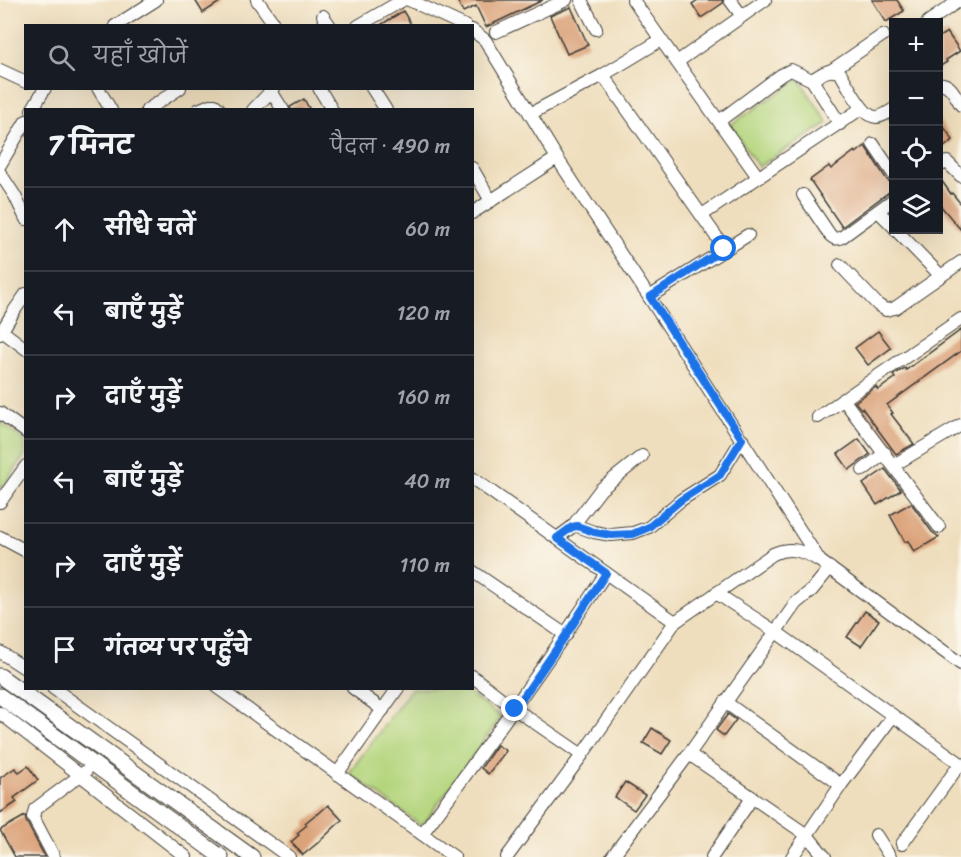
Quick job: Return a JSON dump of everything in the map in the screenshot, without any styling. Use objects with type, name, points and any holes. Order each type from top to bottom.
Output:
[{"type":"main road","points":[[0,676],[252,857]]},
{"type":"main road","points":[[0,696],[221,857]]},
{"type":"street","points":[[118,24],[156,0]]},
{"type":"street","points":[[257,0],[272,24]]},
{"type":"street","points":[[361,24],[403,0]]},
{"type":"street","points":[[409,0],[461,24]]},
{"type":"street","points":[[496,32],[566,0]]},
{"type":"street","points":[[581,0],[596,29]]},
{"type":"street","points":[[633,0],[758,177]]},
{"type":"street","points":[[730,0],[742,16]]},
{"type":"street","points":[[677,62],[765,0]]},
{"type":"street","points":[[934,18],[960,0]]},
{"type":"street","points":[[474,32],[485,40],[556,158],[825,565]]},
{"type":"street","points":[[812,80],[832,70],[883,35]]},
{"type":"street","points":[[530,114],[603,75],[661,40]]},
{"type":"street","points":[[0,70],[24,81]]},
{"type":"street","points":[[719,122],[791,70],[812,80],[840,124]]},
{"type":"street","points":[[832,70],[841,74],[867,113],[878,117],[889,112]]},
{"type":"street","points":[[603,75],[724,249]]},
{"type":"street","points":[[943,83],[949,85],[961,105]]},
{"type":"street","points":[[33,108],[42,90]]},
{"type":"street","points":[[99,90],[110,108]]},
{"type":"street","points":[[150,108],[177,90]]},
{"type":"street","points":[[255,108],[271,90],[282,108]]},
{"type":"street","points":[[320,90],[331,108]]},
{"type":"street","points":[[373,90],[385,108]]},
{"type":"street","points":[[203,108],[215,105],[218,108]]},
{"type":"street","points":[[702,215],[862,108]]},
{"type":"street","points":[[1,161],[24,124]]},
{"type":"street","points":[[873,144],[889,168]]},
{"type":"street","points":[[474,212],[556,158]]},
{"type":"street","points":[[943,164],[947,162],[961,176]]},
{"type":"street","points":[[474,171],[491,201]]},
{"type":"street","points":[[0,173],[24,215]]},
{"type":"street","points":[[803,195],[833,238],[837,239],[889,203]]},
{"type":"street","points":[[878,211],[889,222]]},
{"type":"street","points":[[901,234],[941,276]]},
{"type":"street","points":[[650,297],[748,235]]},
{"type":"street","points":[[840,265],[878,305],[886,310],[895,308],[961,262]]},
{"type":"street","points":[[24,297],[1,333],[24,348]]},
{"type":"street","points":[[818,417],[961,319]]},
{"type":"street","points":[[843,399],[939,527]]},
{"type":"street","points":[[0,413],[24,431]]},
{"type":"street","points":[[894,465],[961,425]]},
{"type":"street","points":[[572,527],[577,526],[611,535],[633,534],[649,527],[681,500],[720,475],[742,439]]},
{"type":"street","points":[[863,470],[885,453]]},
{"type":"street","points":[[557,538],[572,527],[601,489],[642,456]]},
{"type":"street","points":[[0,502],[24,469]]},
{"type":"street","points":[[474,479],[675,622]]},
{"type":"street","points":[[0,537],[24,550]]},
{"type":"street","points":[[507,857],[675,622],[773,554],[783,550],[800,551],[825,565],[961,664]]},
{"type":"street","points":[[612,857],[689,754],[796,603],[812,590],[825,565]]},
{"type":"street","points":[[474,572],[566,635]]},
{"type":"street","points":[[422,834],[515,709],[606,573]]},
{"type":"street","points":[[716,593],[776,632],[961,764],[902,844]]},
{"type":"street","points":[[0,652],[24,668]]},
{"type":"street","points":[[474,678],[582,755]]},
{"type":"street","points":[[56,690],[289,857]]},
{"type":"street","points":[[221,690],[454,857]]},
{"type":"street","points":[[356,690],[383,711]]},
{"type":"street","points":[[338,774],[397,690]]},
{"type":"street","points":[[725,702],[841,785]]},
{"type":"street","points":[[0,713],[186,857]]},
{"type":"street","points":[[792,857],[841,785],[893,716]]},
{"type":"street","points":[[689,754],[807,836],[825,857]]},
{"type":"street","points":[[54,857],[33,813],[35,809],[94,765]]},
{"type":"street","points":[[712,857],[752,798]]},
{"type":"street","points":[[876,835],[890,857]]},
{"type":"green space","points":[[799,79],[828,123],[758,167],[730,125]]},
{"type":"green space","points":[[0,422],[24,440],[24,456],[0,491]]},
{"type":"green space","points":[[410,690],[464,690],[501,717],[422,826],[349,773]]},
{"type":"building","points":[[195,0],[223,0],[203,13]]},
{"type":"building","points":[[457,0],[543,0],[486,27],[476,6],[463,12]]},
{"type":"building","points":[[698,0],[722,0],[723,3],[701,18],[692,4]]},
{"type":"building","points":[[872,0],[897,0],[904,11],[889,18],[886,22]]},
{"type":"building","points":[[571,7],[588,45],[567,54],[550,16]]},
{"type":"building","points":[[403,11],[411,24],[382,24]]},
{"type":"building","points":[[947,32],[960,51],[943,64],[943,34]]},
{"type":"building","points":[[304,99],[309,108],[290,108]]},
{"type":"building","points":[[943,126],[953,140],[943,148]]},
{"type":"building","points":[[865,146],[889,181],[889,192],[842,227],[810,180],[829,166],[831,169],[855,151],[856,153]]},
{"type":"building","points":[[943,183],[961,204],[961,230],[943,209]]},
{"type":"building","points":[[961,330],[961,351],[887,405],[893,413],[891,414],[914,444],[896,454],[855,402],[876,387],[878,390],[895,378],[893,375],[905,368],[906,370]]},
{"type":"building","points":[[878,331],[891,348],[868,365],[855,348]]},
{"type":"building","points":[[859,439],[870,454],[849,470],[838,454]]},
{"type":"building","points":[[885,469],[901,490],[877,505],[863,484]]},
{"type":"building","points":[[911,503],[932,532],[939,537],[914,552],[908,541],[905,542],[890,515]]},
{"type":"building","points":[[865,611],[879,620],[861,646],[847,637]]},
{"type":"building","points":[[728,714],[736,720],[724,736],[716,730]]},
{"type":"building","points":[[652,728],[671,740],[662,754],[643,743]]},
{"type":"building","points":[[497,745],[506,751],[488,774],[481,768]]},
{"type":"building","points":[[28,766],[38,780],[14,798],[17,802],[0,813],[0,778],[15,768],[19,772]]},
{"type":"building","points":[[625,782],[645,795],[634,810],[615,797]]},
{"type":"building","points":[[328,805],[342,820],[303,855],[291,842],[307,825],[305,823]]},
{"type":"building","points":[[25,816],[45,857],[15,857],[0,830]]},
{"type":"route","points":[[515,709],[606,573],[557,538],[577,526],[611,535],[633,534],[649,527],[681,500],[720,475],[742,439],[650,297],[724,249]]}]
